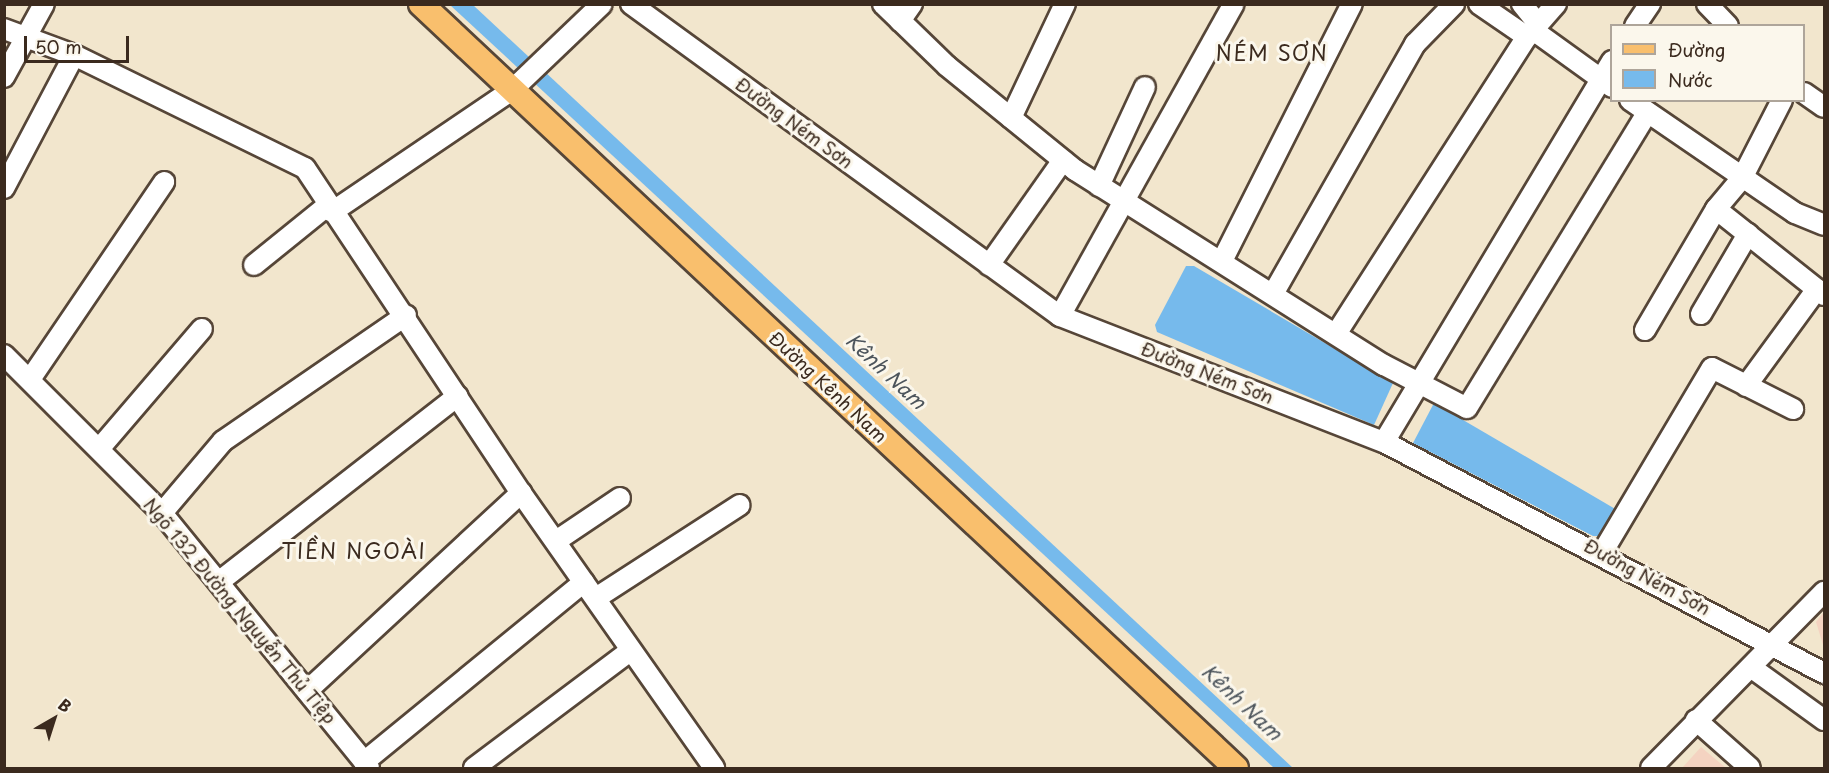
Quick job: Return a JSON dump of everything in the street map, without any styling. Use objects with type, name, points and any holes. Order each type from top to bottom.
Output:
[{"type":"main road","name":"Đường Kênh Nam","points":[[421,4],[1236,768]]},
{"type":"street","points":[[4,77],[44,4]]},
{"type":"street","points":[[254,265],[330,208],[512,90],[602,4]]},
{"type":"street","name":"Đường Ném Sơn","points":[[631,4],[1060,316],[1384,442],[1602,553],[1824,673]]},
{"type":"street","points":[[883,4],[1011,118],[1099,186],[1223,259],[1336,334],[1417,382],[1467,408],[1647,113]]},
{"type":"street","points":[[900,21],[912,4]]},
{"type":"street","points":[[1011,118],[1065,4]]},
{"type":"street","points":[[1060,316],[1234,4]]},
{"type":"street","points":[[1223,259],[1352,4]]},
{"type":"street","points":[[1273,294],[1415,44],[1454,4]]},
{"type":"street","points":[[1479,4],[1533,30],[1606,82]]},
{"type":"street","points":[[1522,4],[1533,30]]},
{"type":"street","points":[[1336,334],[1533,30],[1556,4]]},
{"type":"street","points":[[1636,24],[1650,4]]},
{"type":"street","points":[[1707,4],[1726,24]]},
{"type":"street","points":[[4,28],[27,34],[74,55],[298,162],[406,315],[521,493],[714,768]]},
{"type":"street","points":[[4,188],[74,55]]},
{"type":"street","points":[[1384,442],[1417,382],[1606,82],[1610,65]]},
{"type":"street","points":[[1099,186],[1145,87]]},
{"type":"street","points":[[1805,94],[1824,108]]},
{"type":"street","points":[[1633,102],[1742,178],[1824,225]]},
{"type":"street","points":[[1646,330],[1716,209],[1742,178],[1781,102]]},
{"type":"street","points":[[990,265],[1063,160]]},
{"type":"street","points":[[31,378],[164,182]]},
{"type":"street","points":[[1716,209],[1821,292],[1746,386]]},
{"type":"street","points":[[1701,314],[1748,234]]},
{"type":"street","points":[[162,513],[223,441],[406,315]]},
{"type":"street","points":[[99,449],[202,329]]},
{"type":"street","name":"Ngõ 132 Đường Nguyễn Thủ Tiệp","points":[[4,355],[31,378],[162,513],[220,581],[367,765]]},
{"type":"street","points":[[1602,553],[1712,368],[1793,409]]},
{"type":"street","points":[[220,581],[458,396]]},
{"type":"street","points":[[307,691],[521,493]]},
{"type":"street","points":[[555,541],[620,498]]},
{"type":"street","points":[[596,598],[740,505]]},
{"type":"street","points":[[367,765],[585,582]]},
{"type":"street","points":[[1651,768],[1696,720],[1777,646],[1824,592]]},
{"type":"street","points":[[474,768],[630,651]]},
{"type":"street","points":[[1752,668],[1824,720]]},
{"type":"street","points":[[1696,720],[1750,768]]},
{"type":"shaded area","points":[[1824,612],[1824,648],[1816,622]]},
{"type":"shaded area","points":[[1701,747],[1726,768],[1682,768]]},
{"type":"water","name":"Kênh Nam","points":[[450,5],[473,5],[1293,768],[1274,768]]},
{"type":"water","points":[[1186,266],[1194,266],[1393,383],[1374,425],[1157,332],[1155,325]]},
{"type":"water","points":[[1434,403],[1617,510],[1599,536],[1593,536],[1413,443]]},
{"type":"district","name":"NÉM SƠN","points":[[1272,52]]},
{"type":"district","name":"TIỀN NGOÀI","points":[[354,550]]}]
